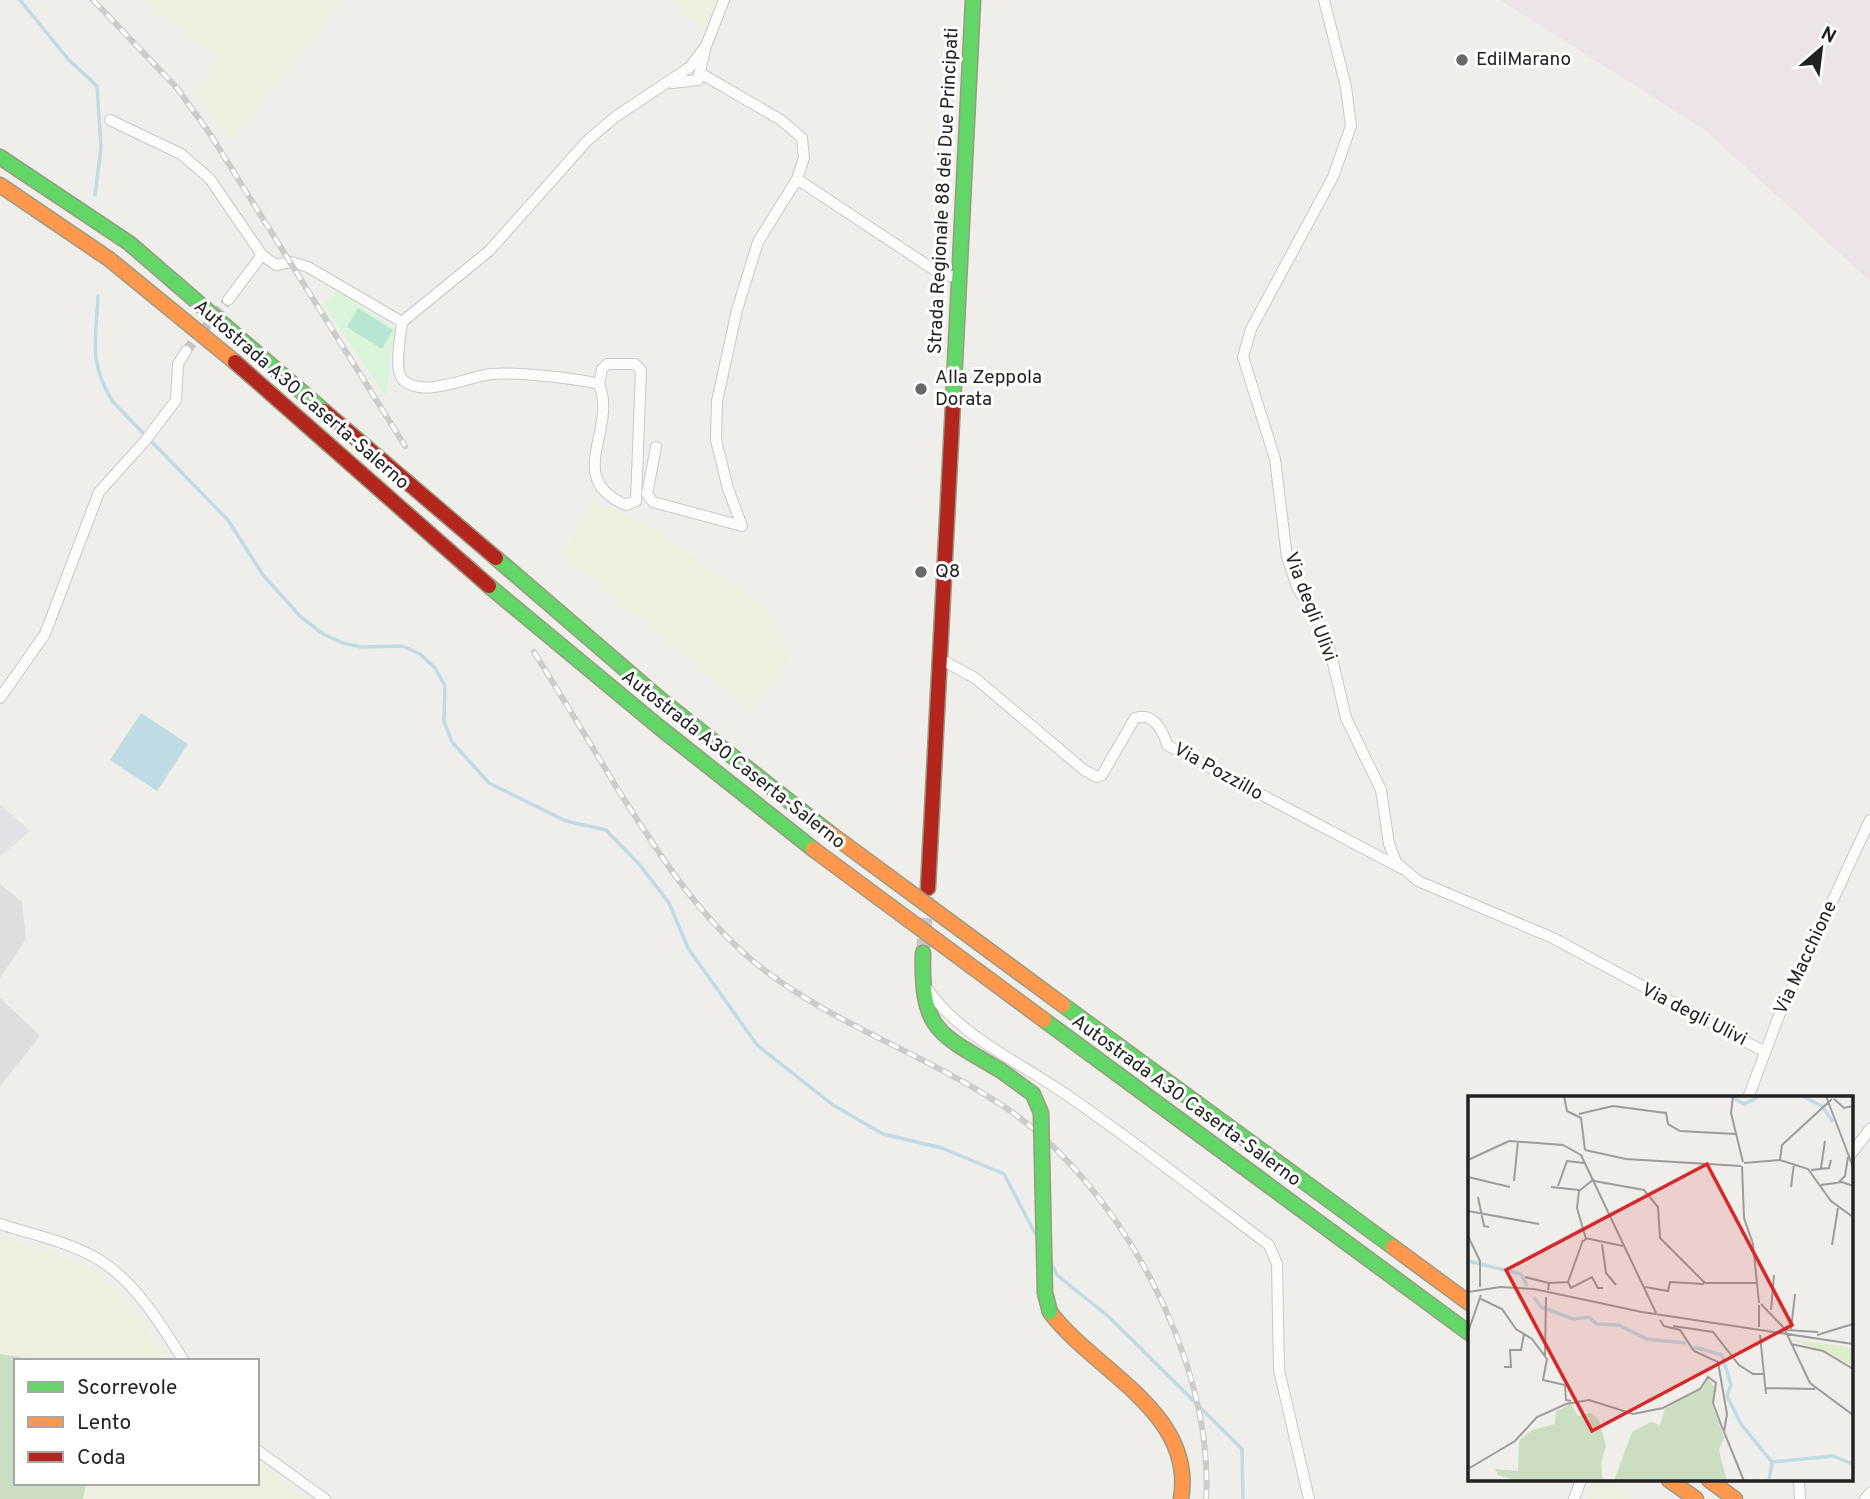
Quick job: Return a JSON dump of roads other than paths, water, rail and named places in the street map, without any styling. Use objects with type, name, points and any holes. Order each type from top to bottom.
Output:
[{"type":"main road","name":"Strada Regionale 88 dei Due Principati","points":[[928,888],[973,0]]},
{"type":"main road","name":"Autostrada A30 Caserta-Salerno","points":[[0,157],[129,243],[599,648],[827,831],[1468,1302]]},
{"type":"main road","name":"Autostrada A30 Caserta-Salerno","points":[[0,185],[52,216],[137,279],[580,664],[813,849],[1468,1332]]},
{"type":"main road","points":[[923,953],[924,1004],[929,1016],[958,1044],[1033,1094],[1041,1113],[1045,1293],[1050,1312],[1062,1328],[1165,1427],[1180,1453],[1185,1480],[1181,1499]]},
{"type":"main road","points":[[1673,1482],[1696,1499]]},
{"type":"main road","points":[[1712,1482],[1735,1499]]},
{"type":"street","points":[[599,384],[493,374],[449,386],[411,384],[404,381],[399,374],[402,322],[489,251],[587,141],[615,117],[664,85],[694,73],[724,0]]},
{"type":"street","name":"Via degli Ulivi","points":[[1324,0],[1346,88],[1352,127],[1333,177],[1251,330],[1243,358],[1275,459],[1287,556],[1298,589],[1319,622],[1330,650],[1346,718],[1381,790],[1389,844],[1401,869],[1418,881],[1553,939],[1765,1052]]},
{"type":"street","points":[[656,447],[647,494],[653,502],[742,526],[728,489],[716,440],[717,401],[737,310],[758,242],[797,179],[804,158],[802,138],[781,120],[735,90],[694,73]]},
{"type":"street","points":[[110,120],[181,154],[210,179],[262,255],[276,265],[291,262],[308,267],[402,322]]},
{"type":"street","points":[[797,179],[942,275],[959,277]]},
{"type":"street","points":[[228,300],[262,255]]},
{"type":"street","points":[[0,698],[45,634],[99,492],[145,441],[176,400],[178,364],[186,351]]},
{"type":"street","points":[[607,364],[635,364],[641,370],[636,501],[626,505],[608,498],[597,485],[594,468],[600,438],[603,392],[599,384],[602,369],[607,364]]},
{"type":"street","name":"Via Pozzillo","points":[[940,659],[975,678],[1084,770],[1097,777],[1102,775],[1113,760],[1135,718],[1147,718],[1158,724],[1167,745],[1401,869]]},
{"type":"street","name":"Via Macchione","points":[[1749,1096],[1778,1017],[1870,820]]},
{"type":"street","points":[[923,982],[937,1005],[966,1030],[1063,1093],[1269,1245],[1277,1264],[1279,1370],[1308,1499]]},
{"type":"street","points":[[1853,1151],[1870,1129]]},
{"type":"street","points":[[2,1223],[67,1245],[101,1261],[129,1284],[163,1327],[183,1359]]},
{"type":"street","points":[[259,1451],[326,1499]]},
{"type":"street","points":[[1574,1499],[1580,1482]]},
{"type":"street","points":[[1865,1499],[1870,1493]]},
{"type":"water","points":[[141,713],[188,744],[157,791],[110,760]]},
{"type":"waterway","points":[[20,0],[68,59],[97,86],[101,148],[95,195]]},
{"type":"waterway","points":[[98,296],[95,350],[100,375],[113,402],[228,520],[263,575],[300,616],[323,634],[343,643],[361,647],[402,646],[420,654],[435,668],[445,686],[444,721],[452,742],[489,783],[566,821],[606,830],[639,864],[669,903],[688,948],[757,1045],[833,1105],[883,1134],[942,1148],[1004,1174],[1038,1239]]},
{"type":"waterway","points":[[1050,1261],[1057,1275],[1109,1317],[1242,1449],[1243,1499]]},
{"type":"tunnel","points":[[186,351],[228,300]]},
{"type":"tunnel","points":[[923,953],[927,895]]},
{"type":"railway","points":[[93,0],[177,88],[210,134],[405,446]]},
{"type":"railway","points":[[534,652],[662,858],[695,901],[732,942],[782,983],[812,1002],[940,1069],[1003,1106],[1045,1139],[1084,1180],[1120,1227],[1151,1279],[1176,1334],[1194,1390],[1205,1446],[1206,1499]]},
{"type":"place","name":"EdilMarano","points":[[1462,60]]},
{"type":"place","name":"Alla Zeppola Dorata","points":[[921,389]]},
{"type":"place","name":"Q8","points":[[921,572]]}]
